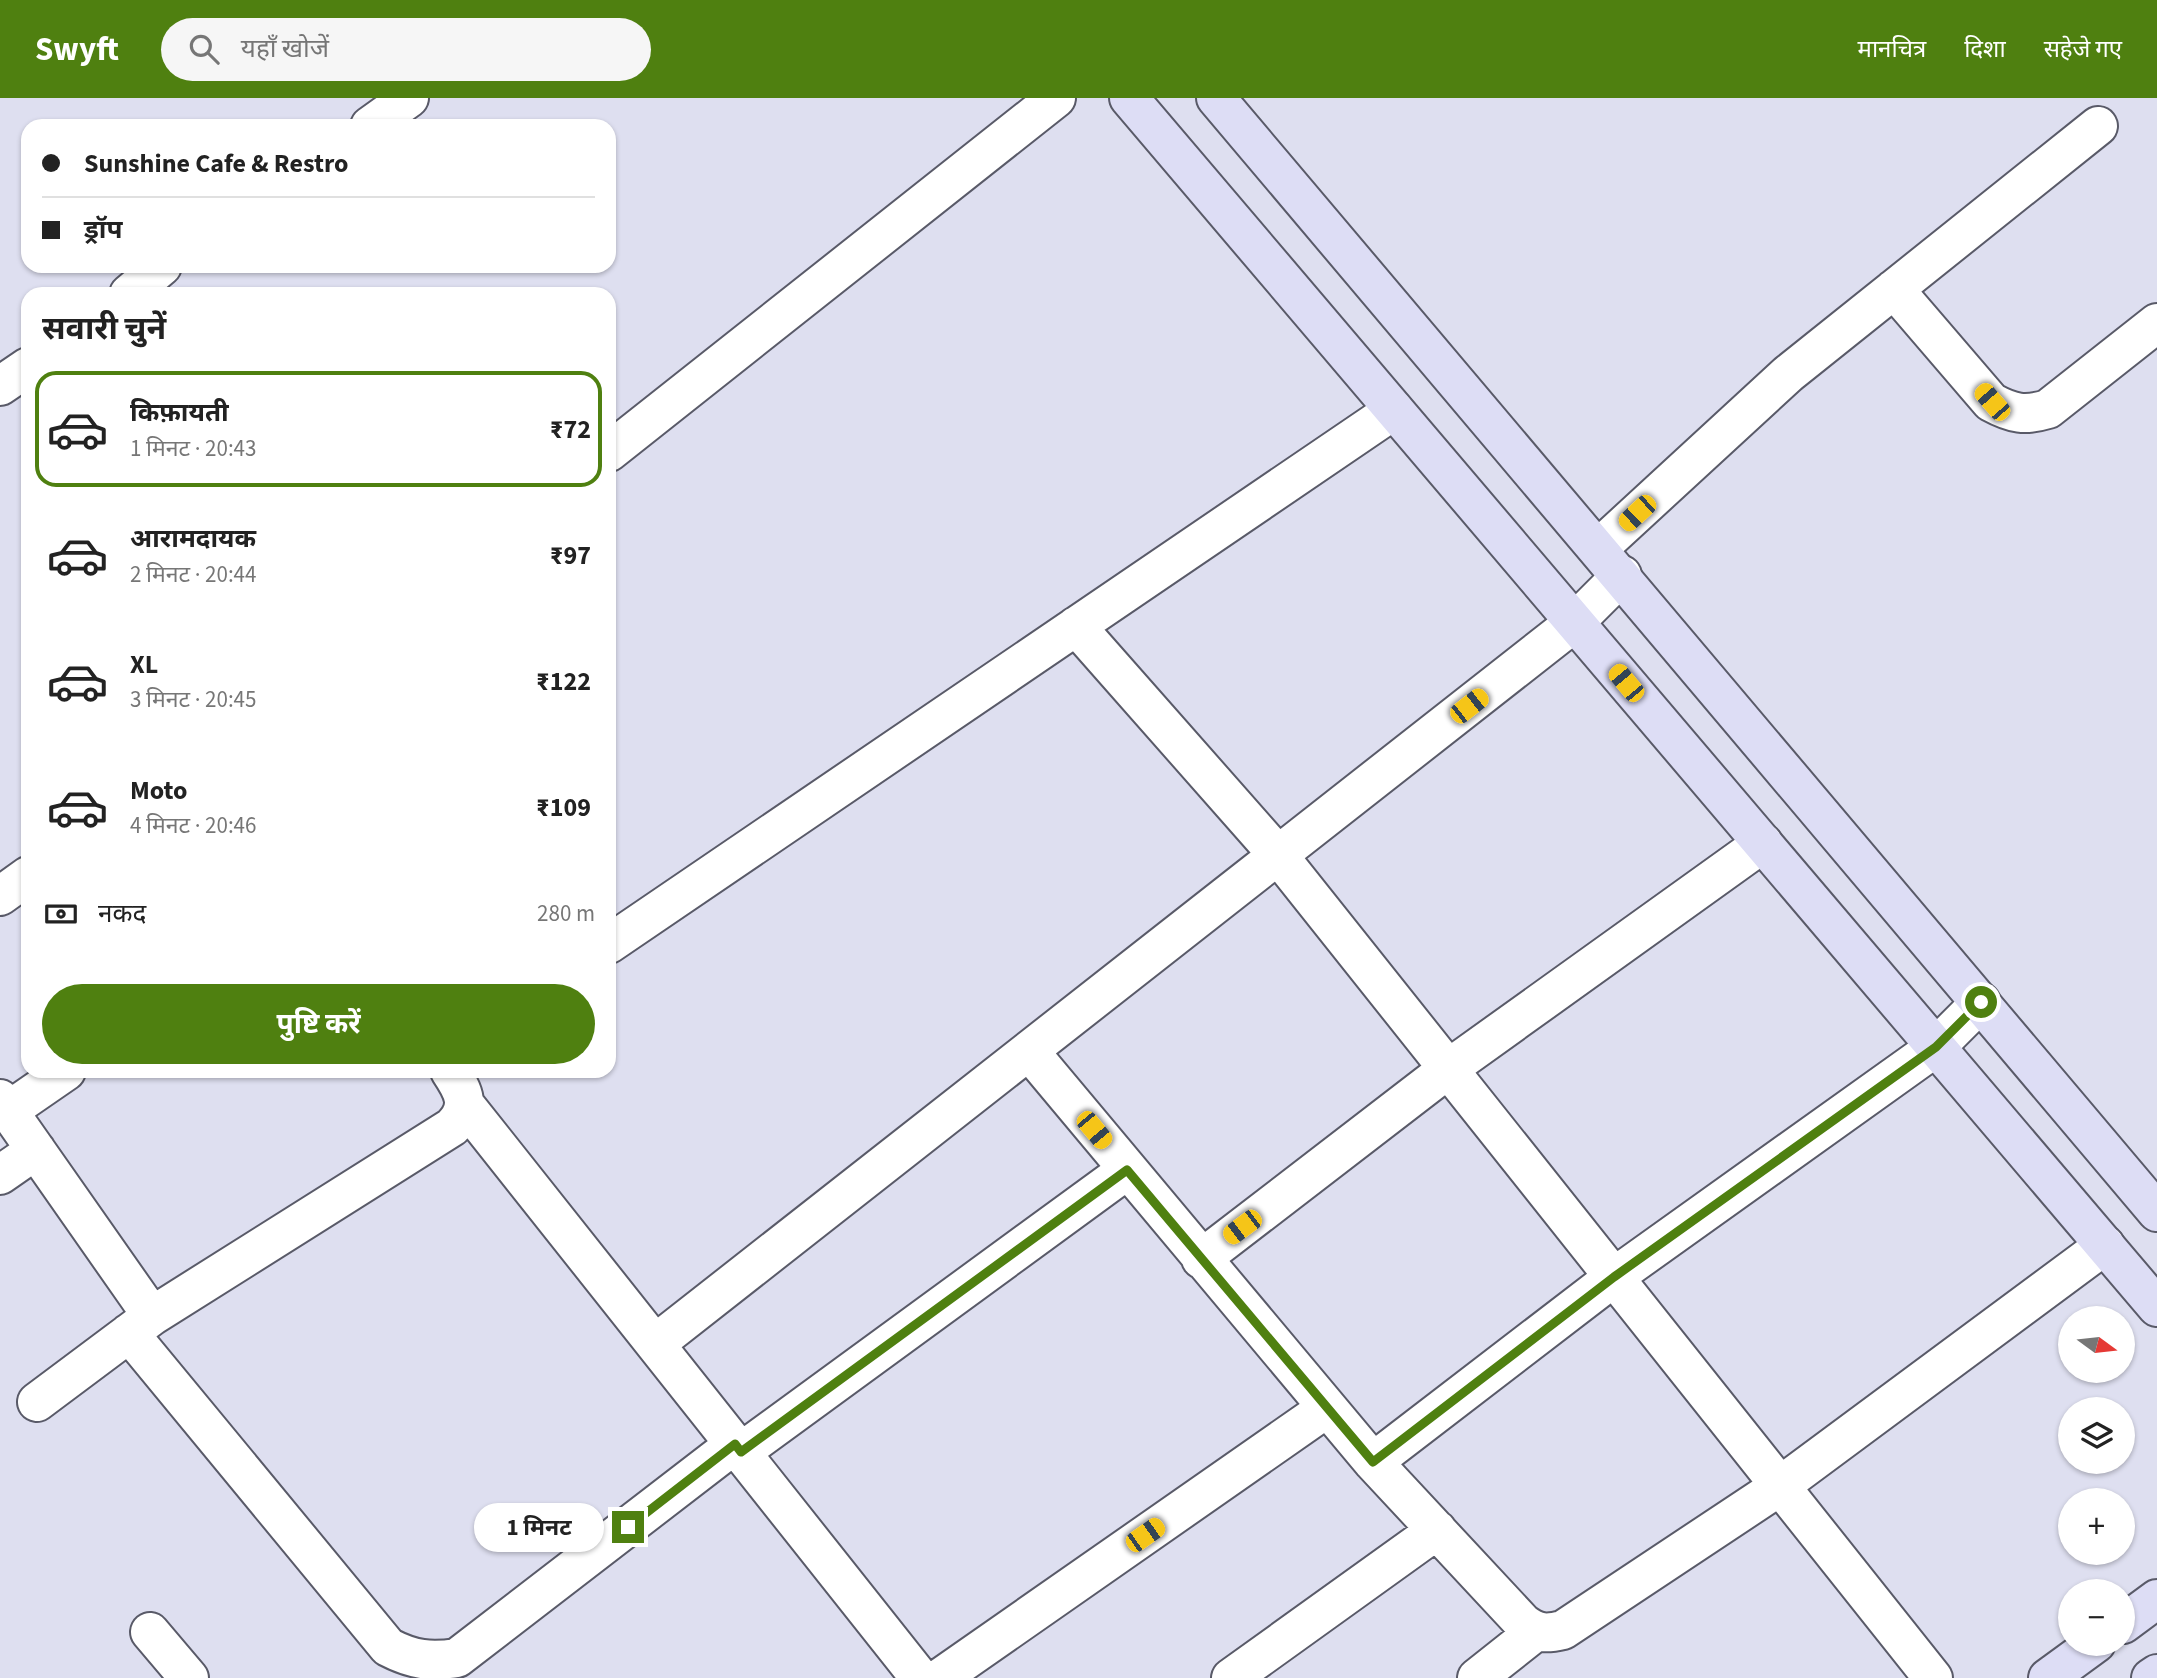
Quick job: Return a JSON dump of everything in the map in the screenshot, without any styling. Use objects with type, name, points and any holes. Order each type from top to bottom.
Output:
[{"type":"main road","points":[[1129,98],[2157,1307]]},
{"type":"main road","points":[[1216,98],[1611,561],[2157,1212]]},
{"type":"main road","points":[[2135,1616],[2157,1600]]},
{"type":"main road","points":[[2048,1678],[2078,1656]]},
{"type":"main road","points":[[2151,1678],[2157,1674]]},
{"type":"street","points":[[380,119],[409,98]]},
{"type":"street","points":[[616,446],[1056,98]]},
{"type":"street","points":[[655,1344],[1575,622],[1611,561],[1788,374],[2098,126]]},
{"type":"street","points":[[137,287],[154,273]]},
{"type":"street","points":[[1894,289],[1992,402],[2010,412],[2027,415],[2048,409],[2157,323]]},
{"type":"street","points":[[0,386],[21,372]]},
{"type":"street","points":[[616,939],[1394,410]]},
{"type":"street","points":[[1076,626],[1278,855],[1933,1678]]},
{"type":"street","points":[[1200,1259],[1448,1069],[1762,843]]},
{"type":"street","points":[[0,896],[21,881]]},
{"type":"street","points":[[1373,1462],[1614,1277],[1936,1047],[1981,1002]]},
{"type":"street","points":[[1029,1051],[1200,1259],[1373,1462],[1523,1623],[1535,1632],[1546,1634],[1563,1629],[1780,1486],[2105,1245]]},
{"type":"street","points":[[53,1078],[4,1105],[36,1150],[140,1325],[388,1647],[410,1659],[433,1662],[457,1658],[738,1448],[1127,1170]]},
{"type":"street","points":[[454,1078],[463,1092],[466,1106],[920,1678]]},
{"type":"street","points":[[37,1402],[140,1325],[452,1127],[461,1118],[466,1106]]},
{"type":"street","points":[[0,1175],[36,1150]]},
{"type":"street","points":[[940,1678],[1327,1408]]},
{"type":"street","points":[[1231,1678],[1437,1530]]},
{"type":"street","points":[[150,1632],[188,1678]]},
{"type":"street","points":[[1477,1678],[1535,1632]]},
{"type":"route","points":[[628,1527],[735,1444],[741,1452],[1127,1170],[1373,1462],[1614,1277],[1936,1047],[1981,1002]]}]
